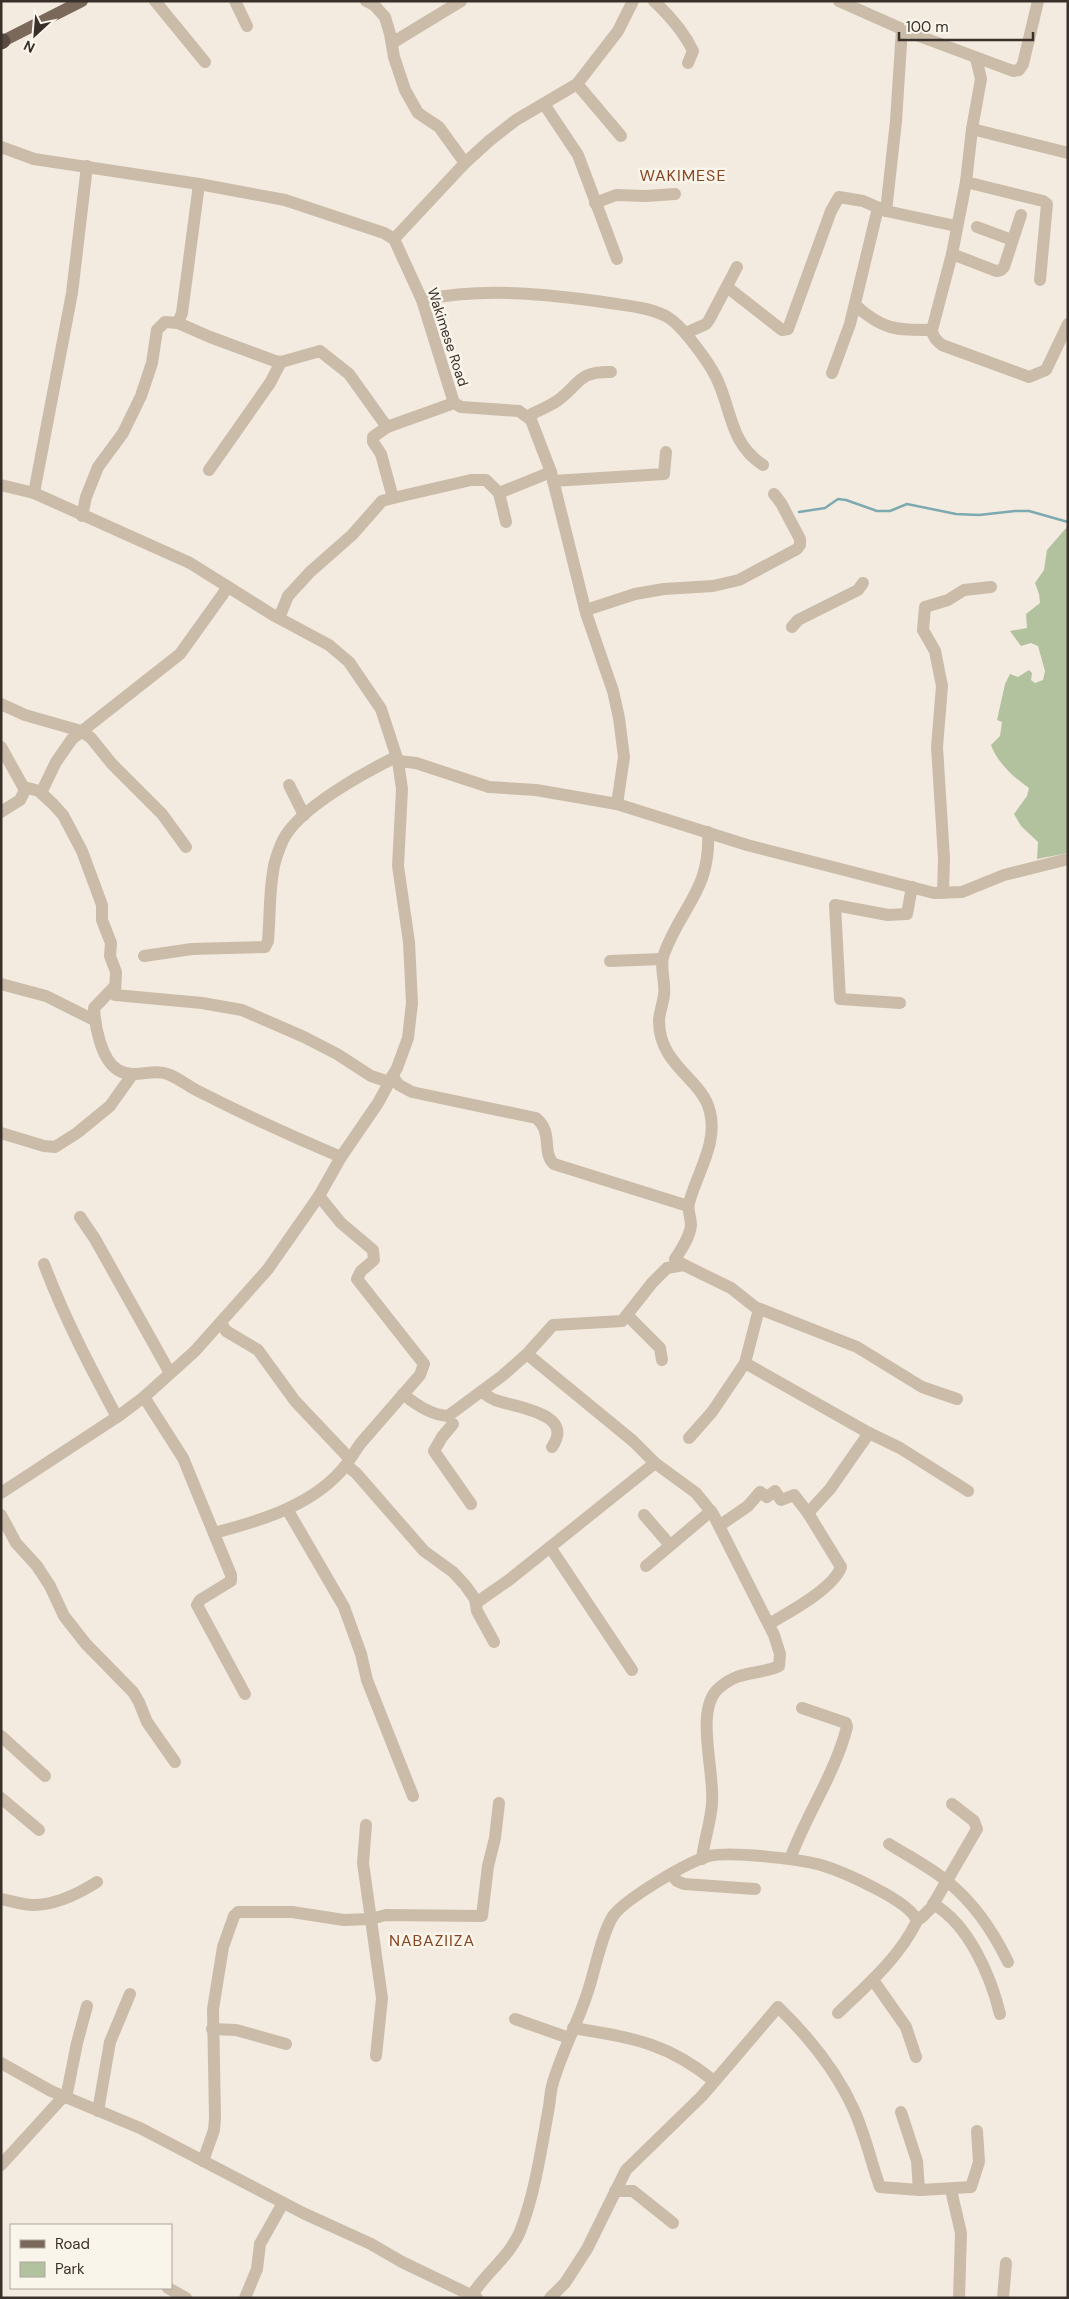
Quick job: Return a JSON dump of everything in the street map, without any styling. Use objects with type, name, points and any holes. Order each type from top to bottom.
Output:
[{"type":"main road","points":[[2,41],[82,1]]},
{"type":"street","points":[[155,1],[205,62]]},
{"type":"street","points":[[235,1],[247,26]]},
{"type":"street","points":[[366,1],[385,17],[394,57],[405,90],[418,113],[439,127],[465,163]]},
{"type":"street","points":[[392,43],[461,1]]},
{"type":"street","points":[[1,147],[25,157],[200,184],[285,200],[384,233],[394,239],[465,163],[516,120],[576,84],[618,31],[633,1]]},
{"type":"street","points":[[654,1],[678,25],[689,42],[693,51],[688,63]]},
{"type":"street","points":[[839,1],[902,29],[1013,71],[1019,70],[1023,64],[1038,1]]},
{"type":"street","points":[[832,373],[850,324],[882,210],[896,121],[902,29]]},
{"type":"street","points":[[976,58],[982,79],[972,129],[966,182],[952,254],[932,330],[936,340],[942,345],[1029,377],[1046,370],[1068,324]]},
{"type":"street","points":[[576,84],[621,136]]},
{"type":"street","points":[[544,104],[578,155],[617,259]]},
{"type":"street","points":[[972,129],[1068,154]]},
{"type":"street","points":[[34,493],[72,293],[87,166]]},
{"type":"street","points":[[966,182],[1043,201],[1047,204],[1040,280]]},
{"type":"street","points":[[178,323],[182,313],[200,184]]},
{"type":"street","points":[[595,203],[616,195],[646,196],[675,194]]},
{"type":"street","points":[[726,287],[782,330],[786,330],[836,199],[843,196],[872,204],[882,210],[956,226]]},
{"type":"street","points":[[952,254],[996,271],[1000,270],[1021,215]]},
{"type":"street","points":[[977,227],[1012,240]]},
{"type":"street","name":"Wakimese Road","points":[[394,239],[422,300],[454,403],[460,408],[514,410],[528,416]]},
{"type":"street","points":[[686,333],[706,324],[737,267]]},
{"type":"street","points":[[422,300],[451,295],[495,293],[565,296],[653,312],[669,318],[686,333],[716,377],[743,449],[763,465]]},
{"type":"street","points":[[855,305],[873,320],[885,326],[905,330],[932,330]]},
{"type":"street","points":[[82,516],[86,497],[98,467],[123,432],[141,396],[152,363],[157,330],[165,322],[178,323],[247,351],[281,362],[320,351],[349,374],[387,428]]},
{"type":"street","points":[[209,470],[270,383],[281,362]]},
{"type":"street","points":[[611,372],[595,372],[588,375],[576,382],[557,400],[528,416],[552,477],[586,610],[613,691],[624,757],[617,804]]},
{"type":"street","points":[[393,498],[380,454],[373,442],[373,437],[387,428],[454,403]]},
{"type":"street","points":[[499,493],[552,477],[664,474],[666,452]]},
{"type":"street","points":[[280,618],[288,596],[310,572],[352,535],[382,501],[482,479],[490,482],[499,493],[506,522]]},
{"type":"street","points":[[1,485],[34,493],[190,564],[329,645],[349,662],[381,709],[397,759],[402,789],[398,866],[409,950],[412,1003],[408,1038],[403,1055],[378,1102],[341,1157],[319,1196],[268,1269],[221,1323],[144,1397],[117,1417],[1,1493]]},
{"type":"street","points":[[586,610],[645,592],[713,586],[739,580],[797,548],[800,544],[800,539],[781,503],[774,494]]},
{"type":"street","points":[[792,627],[798,620],[858,590],[863,583]]},
{"type":"street","points":[[41,793],[56,762],[81,731],[180,654],[228,587]]},
{"type":"street","points":[[943,893],[944,858],[937,747],[942,686],[936,651],[924,630],[925,607],[948,600],[964,590],[991,587]]},
{"type":"street","points":[[1,704],[25,715],[81,731],[91,738],[112,764],[162,814],[186,847]]},
{"type":"street","points":[[1,747],[24,787],[25,793],[20,800],[1,812]]},
{"type":"street","points":[[144,956],[192,949],[265,947],[268,941],[273,871],[284,838],[304,815],[363,773],[397,759],[416,763],[489,787],[536,790],[617,804],[821,866],[943,893],[962,892],[1004,875],[1068,859]]},
{"type":"street","points":[[289,785],[304,815]]},
{"type":"street","points":[[24,787],[41,793],[63,815],[82,852],[102,905],[102,920],[111,943],[110,956],[116,972],[115,995],[202,1003],[242,1010],[304,1037],[337,1054],[371,1076],[390,1079],[412,1092],[536,1118],[544,1124],[547,1133],[548,1155],[554,1164],[688,1206]]},
{"type":"street","points":[[708,832],[710,854],[698,892],[678,922],[662,959],[664,994],[659,1020],[661,1036],[667,1054],[697,1089],[710,1111],[711,1144],[696,1178],[688,1206],[691,1224],[681,1250],[675,1259],[732,1288],[759,1309],[857,1347],[922,1386],[957,1399]]},
{"type":"street","points":[[900,1002],[840,999],[835,905],[888,915],[907,914],[912,887]]},
{"type":"street","points":[[610,961],[662,959]]},
{"type":"street","points":[[1,984],[46,996],[94,1020]]},
{"type":"street","points":[[115,986],[94,1008],[94,1020],[109,1061],[117,1070],[132,1075],[159,1072],[168,1074],[194,1089],[287,1134],[341,1157]]},
{"type":"street","points":[[1,1133],[44,1146],[55,1147],[77,1133],[110,1106],[132,1075]]},
{"type":"street","points":[[214,1533],[243,1526],[288,1509],[334,1477],[420,1375],[423,1367],[423,1361],[358,1279],[361,1271],[374,1260],[373,1250],[341,1223],[319,1196]]},
{"type":"street","points":[[80,1217],[95,1239],[170,1373]]},
{"type":"street","points":[[44,1264],[57,1298],[88,1363],[117,1417]]},
{"type":"street","points":[[403,1394],[434,1414],[448,1416],[482,1392],[528,1354],[553,1325],[622,1322],[652,1283],[667,1268],[684,1265]]},
{"type":"street","points":[[689,1438],[712,1412],[745,1363],[759,1309]]},
{"type":"street","points":[[627,1316],[660,1348],[662,1360]]},
{"type":"street","points":[[221,1323],[226,1331],[258,1350],[295,1401],[424,1551],[453,1572],[465,1585],[472,1594],[477,1611],[494,1642]]},
{"type":"street","points":[[528,1354],[633,1441],[655,1463],[696,1493],[711,1511],[720,1526],[769,1624],[780,1654],[780,1664],[777,1667],[734,1677],[718,1688],[709,1699],[708,1732],[712,1805],[702,1859]]},
{"type":"street","points":[[745,1363],[869,1433],[900,1448],[968,1491]]},
{"type":"street","points":[[482,1392],[496,1400],[527,1408],[551,1421],[557,1434],[557,1439],[552,1447]]},
{"type":"street","points":[[144,1397],[183,1458],[232,1579],[200,1600],[197,1605],[245,1694]]},
{"type":"street","points":[[453,1424],[442,1437],[434,1451],[472,1504]]},
{"type":"street","points":[[808,1513],[830,1489],[869,1433]]},
{"type":"street","points":[[476,1603],[550,1548],[655,1463]]},
{"type":"street","points":[[720,1526],[748,1506],[760,1492],[767,1497],[775,1491],[781,1500],[794,1495],[808,1513],[841,1567],[838,1574],[805,1603],[769,1624]]},
{"type":"street","points":[[288,1509],[344,1607],[362,1654],[367,1680],[413,1796]]},
{"type":"street","points":[[646,1566],[711,1511]]},
{"type":"street","points":[[1,1515],[16,1543],[37,1566],[50,1586],[67,1620],[86,1644],[132,1692],[139,1702],[147,1722],[174,1762]]},
{"type":"street","points":[[644,1515],[670,1545]]},
{"type":"street","points":[[550,1548],[632,1670]]},
{"type":"street","points":[[790,1859],[807,1819],[838,1760],[847,1727],[846,1723],[840,1720],[802,1708]]},
{"type":"street","points":[[1,1736],[45,1776]]},
{"type":"street","points":[[1,1798],[39,1830]]},
{"type":"street","points":[[203,2161],[214,2130],[216,2068],[212,2029],[223,1947],[230,1923],[238,1912],[273,1911],[344,1920],[370,1919],[386,1915],[482,1916],[488,1866],[495,1838],[499,1803]]},
{"type":"street","points":[[1,2063],[65,2097],[140,2128],[283,2203],[371,2244],[402,2262],[474,2297],[480,2283],[509,2251],[521,2231],[535,2187],[552,2087],[588,1992],[613,1916],[649,1886],[702,1859],[718,1855],[790,1859],[826,1867],[853,1877],[884,1893],[919,1919],[926,1915],[978,1827],[974,1821],[952,1804]]},
{"type":"street","points":[[366,1825],[363,1863],[382,1998],[376,2056]]},
{"type":"street","points":[[889,1844],[947,1881],[982,1917],[1008,1962]]},
{"type":"street","points":[[672,1874],[677,1881],[684,1884],[755,1889]]},
{"type":"street","points":[[1,1899],[30,1905],[47,1904],[80,1892],[97,1882]]},
{"type":"street","points":[[933,1904],[951,1918],[988,1973],[1000,2014]]},
{"type":"street","points":[[838,2013],[873,1980],[902,1947],[916,1921],[915,1917]]},
{"type":"street","points":[[873,1980],[906,2027],[916,2057]]},
{"type":"street","points":[[98,2111],[110,2042],[130,1994]]},
{"type":"street","points":[[1,2165],[65,2097],[87,2006]]},
{"type":"street","points":[[550,2298],[565,2283],[587,2249],[626,2170],[662,2136],[714,2081],[778,2007],[819,2052],[844,2091],[854,2110],[880,2187],[919,2190],[951,2190],[972,2187],[979,2162],[977,2131]]},
{"type":"street","points":[[515,2019],[571,2033],[642,2040],[679,2056],[714,2081]]},
{"type":"street","points":[[212,2029],[236,2030],[286,2044]]},
{"type":"street","points":[[902,2112],[917,2161],[919,2190]]},
{"type":"street","points":[[951,2190],[961,2233],[959,2298]]},
{"type":"street","points":[[615,2191],[633,2191],[673,2223]]},
{"type":"street","points":[[245,2298],[257,2269],[260,2244],[283,2203]]},
{"type":"street","points":[[1003,2298],[1006,2262]]},
{"type":"street","points":[[171,2292],[186,2298]]},
{"type":"green space","points":[[1067,527],[1068,853],[1037,859],[1038,842],[1021,826],[1014,814],[1027,796],[1029,788],[1007,769],[997,757],[991,745],[1000,736],[1002,722],[997,720],[1005,684],[1010,674],[1018,677],[1029,670],[1032,673],[1031,680],[1035,683],[1043,680],[1045,671],[1038,646],[1031,643],[1021,646],[1010,631],[1027,628],[1026,614],[1040,603],[1035,583],[1044,570],[1047,550]]},
{"type":"waterway","points":[[799,512],[825,508],[838,499],[877,511],[890,511],[907,504],[956,514],[979,515],[1029,511],[1068,522]]},
{"type":"district","name":"WAKIMESE","points":[[683,175]]},
{"type":"district","name":"NABAZIIZA","points":[[432,1940]]}]
